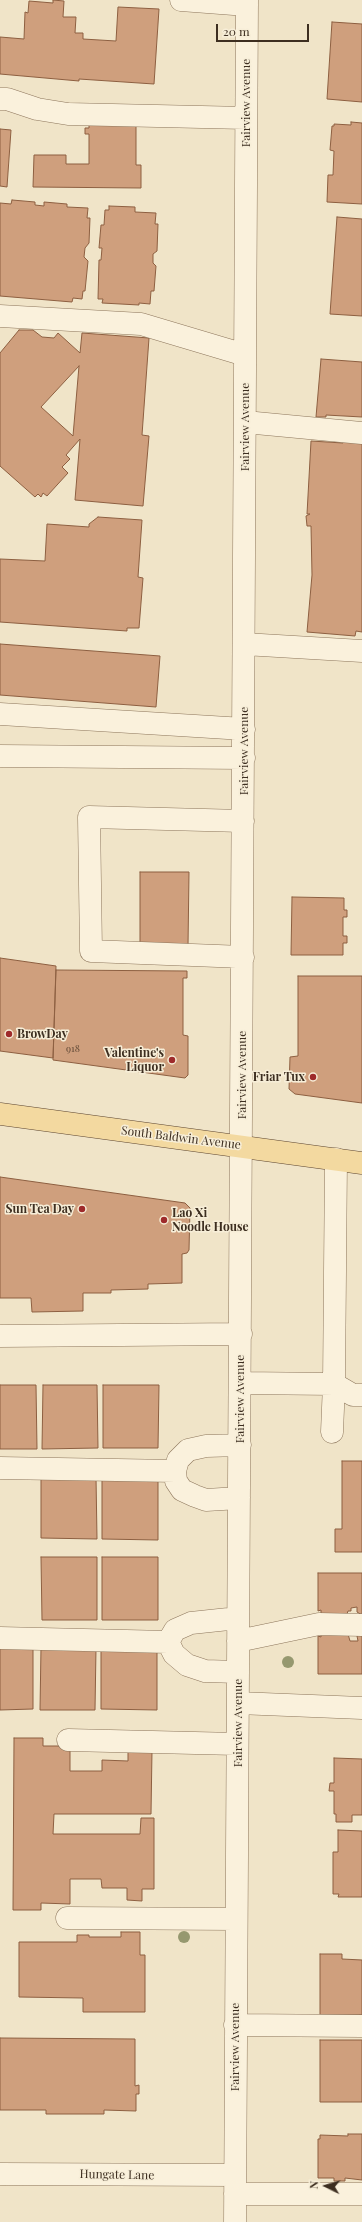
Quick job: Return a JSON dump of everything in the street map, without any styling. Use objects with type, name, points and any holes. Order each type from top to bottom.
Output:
[{"type":"main road","name":"South Baldwin Avenue","points":[[0,1114],[362,1163]]},
{"type":"street","points":[[181,0],[247,3]]},
{"type":"street","name":"Fairview Avenue","points":[[235,2222],[247,3]]},
{"type":"street","points":[[0,99],[7,99],[37,109],[68,114],[246,118]]},
{"type":"street","points":[[0,316],[141,324],[245,355]]},
{"type":"street","points":[[245,422],[362,433]]},
{"type":"street","points":[[244,644],[362,651]]},
{"type":"street","points":[[0,714],[244,729]]},
{"type":"street","points":[[0,756],[244,758]]},
{"type":"street","points":[[243,821],[89,816],[91,952],[243,957]]},
{"type":"street","points":[[332,1432],[334,1384],[336,1159]]},
{"type":"street","points":[[0,1336],[240,1334]]},
{"type":"street","points":[[240,1383],[334,1384],[353,1395],[362,1395]]},
{"type":"street","points":[[239,1498],[206,1500],[195,1496],[182,1490],[176,1481],[175,1471],[178,1460],[188,1450],[206,1446],[240,1445]]},
{"type":"street","points":[[0,1468],[175,1471]]},
{"type":"street","points":[[168,1642],[175,1630],[191,1623],[238,1618]]},
{"type":"street","points":[[238,1641],[319,1624],[362,1625]]},
{"type":"street","points":[[0,1638],[168,1642]]},
{"type":"street","points":[[168,1642],[174,1654],[187,1665],[205,1671],[238,1672]]},
{"type":"street","points":[[238,1703],[362,1708]]},
{"type":"street","points":[[68,1740],[237,1744]]},
{"type":"street","points":[[67,1918],[236,1919]]},
{"type":"street","points":[[235,2025],[362,2026]]},
{"type":"street","name":"Hungate Lane","points":[[0,2174],[235,2184],[362,2194]]},
{"type":"building","points":[[53,0],[64,1],[63,17],[76,17],[75,33],[83,33],[83,39],[116,41],[118,7],[159,9],[154,84],[79,79],[79,81],[0,74],[0,37],[24,39],[25,12],[28,13],[29,1],[53,3]]},
{"type":"building","points":[[332,22],[362,24],[362,102],[327,99]]},
{"type":"building","points":[[351,122],[362,123],[362,204],[327,202],[328,175],[333,175],[334,151],[330,150],[332,126],[334,126],[334,124],[351,125]]},
{"type":"building","points":[[89,123],[136,123],[136,165],[141,165],[141,188],[33,187],[34,155],[66,155],[66,164],[89,164],[89,134],[85,134],[85,128],[89,128]]},
{"type":"building","points":[[0,129],[11,130],[7,187],[0,186]]},
{"type":"building","points":[[12,200],[35,202],[35,205],[44,206],[44,202],[67,204],[67,207],[88,208],[87,218],[90,218],[89,243],[85,248],[84,257],[88,261],[85,291],[83,291],[82,299],[73,298],[72,302],[0,296],[0,203],[11,204]]},
{"type":"building","points":[[109,206],[135,207],[135,212],[156,213],[155,224],[158,224],[157,251],[153,254],[153,263],[156,266],[154,291],[151,291],[150,304],[139,303],[139,305],[102,303],[103,299],[98,299],[99,260],[101,260],[102,248],[99,248],[101,225],[104,225],[105,210],[109,210]]},
{"type":"building","points":[[337,217],[362,219],[362,316],[330,314]]},
{"type":"building","points":[[19,330],[33,330],[42,337],[54,338],[58,333],[80,353],[82,333],[149,338],[142,435],[149,436],[143,506],[75,500],[80,439],[66,455],[70,459],[62,467],[68,473],[47,496],[43,493],[41,497],[38,494],[35,497],[0,466],[0,353]],"holes":[[[79,366],[73,436],[41,407]]]},
{"type":"building","points":[[321,359],[362,362],[362,417],[326,415],[326,417],[316,417]]},
{"type":"building","points":[[343,437],[362,438],[362,632],[356,631],[355,636],[307,632],[312,575],[311,526],[307,526],[306,516],[310,514],[307,514],[311,441],[343,443]]},
{"type":"building","points":[[98,517],[142,520],[138,577],[143,578],[139,628],[127,628],[127,631],[0,622],[0,559],[45,561],[47,524],[89,527],[89,524]]},
{"type":"building","points":[[0,644],[160,656],[156,707],[0,695]]},
{"type":"building","points":[[140,872],[189,872],[188,946],[140,946]]},
{"type":"building","points":[[292,897],[344,898],[344,910],[347,910],[347,917],[343,917],[343,936],[347,936],[347,943],[343,943],[343,955],[291,955]]},
{"type":"building","points":[[0,958],[56,966],[53,1058],[0,1051]]},
{"type":"building","points":[[56,970],[187,971],[187,978],[183,978],[183,1035],[188,1036],[188,1075],[185,1078],[53,1060]]},
{"type":"building","points":[[298,976],[362,976],[362,1103],[295,1094],[289,1089],[290,1057],[298,1056]]},
{"type":"building","points":[[0,1177],[185,1203],[190,1208],[189,1250],[187,1253],[182,1254],[182,1283],[148,1284],[148,1289],[111,1290],[111,1293],[83,1293],[83,1311],[32,1312],[31,1298],[0,1298]]},
{"type":"building","points":[[0,1385],[36,1385],[37,1449],[0,1449]]},
{"type":"building","points":[[43,1385],[97,1385],[98,1448],[42,1449]]},
{"type":"building","points":[[103,1385],[159,1385],[158,1448],[103,1448]]},
{"type":"building","points":[[342,1461],[362,1461],[362,1552],[335,1552],[335,1529],[342,1529]]},
{"type":"building","points":[[41,1477],[96,1477],[97,1539],[41,1538]]},
{"type":"building","points":[[102,1478],[158,1478],[158,1540],[102,1539]]},
{"type":"building","points":[[41,1557],[97,1557],[97,1620],[42,1620]]},
{"type":"building","points":[[102,1557],[158,1557],[158,1620],[102,1620]]},
{"type":"building","points":[[318,1573],[362,1573],[362,1615],[357,1612],[357,1607],[351,1608],[351,1611],[348,1611],[347,1614],[321,1614],[321,1610],[318,1611]]},
{"type":"building","points":[[321,1634],[348,1634],[350,1641],[358,1641],[357,1636],[362,1634],[362,1674],[318,1674],[318,1636],[321,1637]]},
{"type":"building","points":[[0,1648],[33,1648],[33,1709],[0,1710]]},
{"type":"building","points":[[41,1648],[96,1648],[95,1710],[40,1710]]},
{"type":"building","points":[[101,1649],[157,1650],[157,1710],[101,1709]]},
{"type":"building","points":[[14,1738],[43,1738],[43,1746],[70,1746],[70,1771],[102,1771],[102,1760],[128,1761],[128,1750],[152,1750],[151,1814],[54,1814],[53,1834],[140,1834],[141,1818],[154,1818],[154,1889],[142,1889],[142,1901],[127,1900],[127,1888],[102,1888],[101,1879],[70,1879],[70,1904],[41,1903],[41,1910],[13,1910]]},
{"type":"building","points":[[334,1758],[362,1759],[362,1815],[352,1815],[352,1822],[336,1822],[336,1814],[334,1814],[334,1791],[329,1791],[330,1783],[334,1783]]},
{"type":"building","points":[[338,1830],[362,1831],[362,1897],[338,1897],[339,1894],[333,1894],[333,1852],[338,1852]]},
{"type":"building","points":[[121,1932],[140,1932],[140,1955],[145,1955],[145,2012],[83,2012],[83,1998],[19,1997],[19,1942],[77,1942],[77,1935],[89,1935],[89,1937],[121,1937]]},
{"type":"building","points":[[320,1954],[342,1954],[342,1959],[362,1960],[362,2015],[320,2015]]},
{"type":"building","points":[[0,2038],[135,2039],[135,2086],[139,2085],[139,2094],[136,2094],[136,2111],[104,2110],[104,2114],[46,2114],[46,2110],[0,2110]]},
{"type":"building","points":[[320,2040],[362,2040],[362,2102],[320,2102]]},
{"type":"building","points":[[348,2134],[362,2134],[362,2180],[345,2178],[345,2181],[334,2181],[334,2178],[318,2178],[318,2139],[320,2139],[320,2135],[348,2136]]},
{"type":"place","name":"BrowDay","points":[[9,1034]]},
{"type":"place","name":"Valentine's Liquor","points":[[172,1060]]},
{"type":"place","name":"Friar Tux","points":[[313,1077]]},
{"type":"place","name":"Sun Tea Day","points":[[82,1209]]},
{"type":"place","name":"Lao Xi Noodle House","points":[[164,1220]]}]
